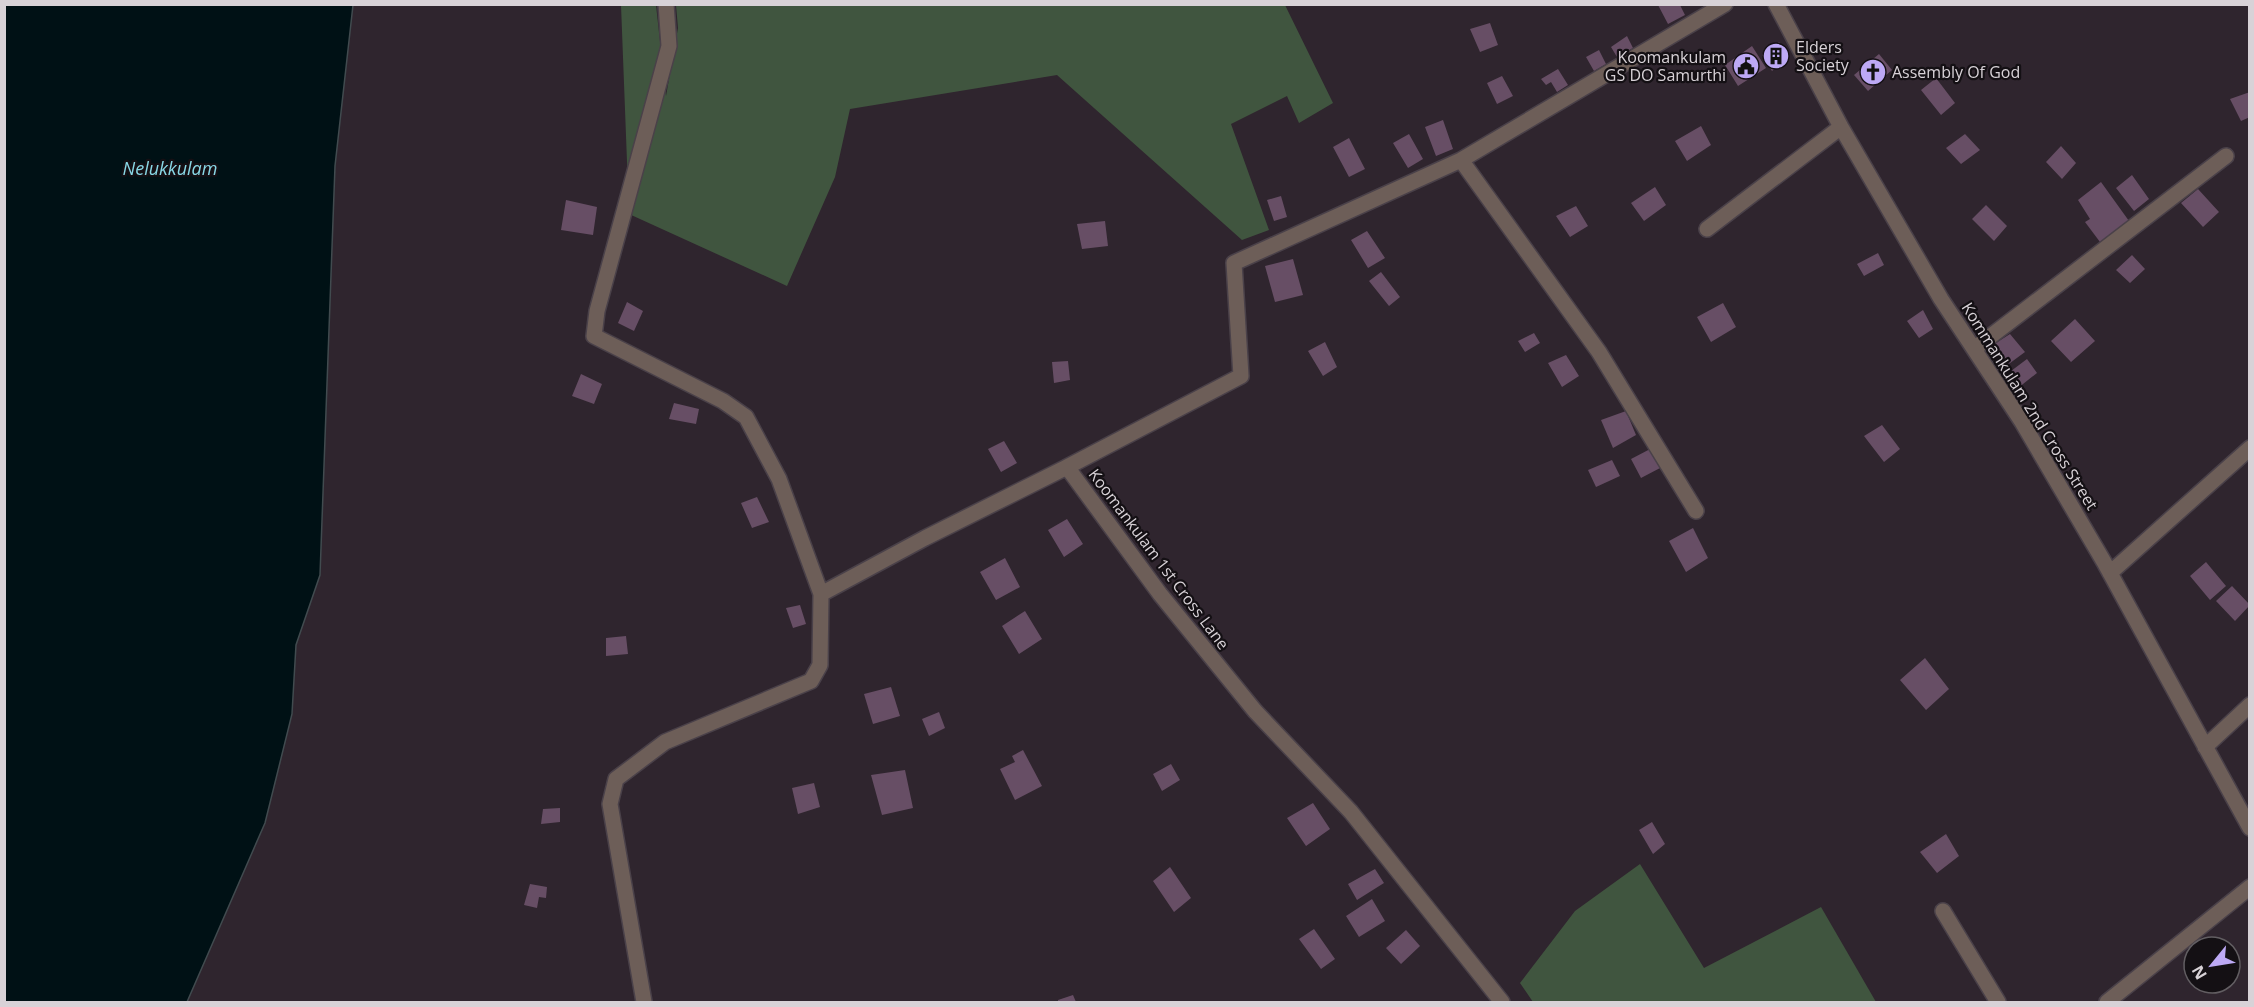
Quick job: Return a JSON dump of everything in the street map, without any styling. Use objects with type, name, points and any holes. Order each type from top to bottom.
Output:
[{"type":"street","points":[[644,1002],[610,804],[615,780],[666,742],[811,681],[820,665],[821,594],[779,479],[746,417],[723,400],[594,336],[597,311],[669,46],[666,4]]},
{"type":"street","name":"Koomankulam 1st Cross Lane","points":[[1502,1002],[1351,812],[1256,711],[1160,594],[1067,467],[1241,376],[1234,262],[1461,160],[1725,4]]},
{"type":"street","name":"Kommankulam 2nd Cross Street","points":[[1776,4],[1841,127],[1941,299],[2022,422],[2110,573],[2250,828]]},
{"type":"street","points":[[1707,229],[1841,127]]},
{"type":"street","points":[[1974,349],[2226,156]]},
{"type":"street","points":[[1461,160],[1599,352],[1696,511]]},
{"type":"street","points":[[2110,573],[2250,448]]},
{"type":"street","points":[[821,594],[924,538],[1067,467]]},
{"type":"street","points":[[2205,747],[2250,705]]},
{"type":"street","points":[[2107,1002],[2250,887]]},
{"type":"street","points":[[1943,911],[1998,1002]]},
{"type":"green space","points":[[621,5],[656,5],[666,96],[678,28],[676,5],[1285,5],[1333,103],[1299,123],[1287,96],[1231,124],[1269,230],[1242,240],[1057,75],[850,109],[835,177],[787,286],[629,214]]},
{"type":"green space","points":[[1640,864],[1704,968],[1821,907],[1876,1002],[1533,1002],[1520,983],[1575,911]]},
{"type":"water","name":"Nelukkulam","points":[[5,4],[353,5],[335,166],[320,575],[296,645],[292,714],[265,823],[187,1002],[5,1002]]},
{"type":"building","points":[[1658,5],[1680,5],[1685,15],[1668,24]]},
{"type":"building","points":[[1490,23],[1498,45],[1480,52],[1470,29]]},
{"type":"building","points":[[1627,36],[1633,48],[1617,57],[1611,47]]},
{"type":"building","name":"Elders Society","points":[[1779,42],[1789,56],[1772,71],[1762,55]]},
{"type":"building","name":"Koomankulam GS DO Samurthi","points":[[1752,46],[1766,68],[1738,86],[1725,65]]},
{"type":"building","points":[[1599,50],[1606,64],[1594,71],[1586,57]]},
{"type":"building","name":"Assembly Of God","points":[[1879,54],[1892,70],[1868,91],[1854,75]]},
{"type":"building","points":[[1558,69],[1568,85],[1557,92],[1551,82],[1546,85],[1541,79]]},
{"type":"building","points":[[1502,76],[1513,96],[1497,104],[1487,83]]},
{"type":"building","points":[[1936,78],[1955,103],[1941,115],[1921,90]]},
{"type":"building","points":[[2250,92],[2250,117],[2241,121],[2230,99]]},
{"type":"building","points":[[1443,120],[1453,149],[1436,156],[1425,127]]},
{"type":"building","points":[[1701,126],[1711,145],[1687,161],[1675,141]]},
{"type":"building","points":[[1409,134],[1423,159],[1408,168],[1393,143]]},
{"type":"building","points":[[1965,134],[1980,150],[1961,164],[1946,148]]},
{"type":"building","points":[[1349,138],[1365,169],[1349,177],[1333,147]]},
{"type":"building","points":[[2061,146],[2076,163],[2062,179],[2046,162]]},
{"type":"building","points":[[2132,175],[2149,199],[2134,211],[2116,188]]},
{"type":"building","points":[[2101,182],[2129,221],[2100,242],[2085,222],[2090,219],[2078,200]]},
{"type":"building","points":[[1655,187],[1666,205],[1644,221],[1631,203]]},
{"type":"building","points":[[2198,189],[2219,212],[2203,227],[2181,203]]},
{"type":"building","points":[[1281,196],[1287,217],[1274,221],[1267,200]]},
{"type":"building","points":[[566,200],[597,207],[593,235],[561,230]]},
{"type":"building","points":[[1986,205],[2007,226],[1994,241],[1972,219]]},
{"type":"building","points":[[1576,206],[1588,226],[1570,237],[1556,216]]},
{"type":"building","points":[[1105,221],[1108,246],[1082,249],[1077,224]]},
{"type":"building","points":[[1367,231],[1385,258],[1368,268],[1351,240]]},
{"type":"building","points":[[1878,253],[1884,265],[1864,276],[1857,264]]},
{"type":"building","points":[[2132,255],[2145,269],[2130,283],[2116,270]]},
{"type":"building","points":[[1293,259],[1303,295],[1275,302],[1265,266]]},
{"type":"building","points":[[1381,272],[1400,297],[1389,306],[1369,281]]},
{"type":"building","points":[[627,302],[643,311],[634,331],[618,323]]},
{"type":"building","points":[[1723,303],[1736,327],[1711,342],[1697,317]]},
{"type":"building","points":[[1923,310],[1933,329],[1919,338],[1907,321]]},
{"type":"building","points":[[2075,319],[2095,341],[2071,362],[2051,341]]},
{"type":"building","points":[[1534,333],[1540,343],[1525,352],[1518,341]]},
{"type":"building","points":[[2010,334],[2025,352],[2002,369],[1988,348]]},
{"type":"building","points":[[1325,342],[1337,367],[1323,376],[1308,351]]},
{"type":"building","points":[[1566,355],[1579,376],[1562,387],[1548,363]]},
{"type":"building","points":[[2027,359],[2037,373],[2018,388],[2007,374]]},
{"type":"building","points":[[1068,361],[1070,380],[1054,383],[1052,362]]},
{"type":"building","points":[[581,374],[602,384],[594,404],[572,396]]},
{"type":"building","points":[[674,403],[699,409],[696,424],[669,419]]},
{"type":"building","points":[[1626,411],[1636,435],[1613,448],[1601,420]]},
{"type":"building","points":[[1882,425],[1900,449],[1884,462],[1864,436]]},
{"type":"building","points":[[1004,441],[1017,463],[1001,472],[988,449]]},
{"type":"building","points":[[1654,447],[1662,467],[1641,478],[1631,459]]},
{"type":"building","points":[[1612,460],[1620,476],[1596,487],[1588,470]]},
{"type":"building","points":[[757,497],[769,522],[752,528],[741,503]]},
{"type":"building","points":[[1067,519],[1083,544],[1064,557],[1048,530]]},
{"type":"building","points":[[1693,528],[1708,558],[1686,572],[1669,541]]},
{"type":"building","points":[[1005,558],[1020,587],[996,600],[980,572]]},
{"type":"building","points":[[2206,562],[2226,586],[2210,600],[2190,576]]},
{"type":"building","points":[[2232,586],[2250,605],[2235,621],[2216,601]]},
{"type":"building","points":[[800,605],[806,624],[793,628],[786,608]]},
{"type":"building","points":[[1025,611],[1042,639],[1019,654],[1002,626]]},
{"type":"building","points":[[626,636],[628,654],[606,656],[606,638]]},
{"type":"building","points":[[1925,658],[1949,689],[1926,710],[1900,680]]},
{"type":"building","points":[[891,687],[900,716],[873,724],[864,694]]},
{"type":"building","points":[[939,712],[945,728],[929,736],[922,719]]},
{"type":"building","points":[[1023,750],[1042,786],[1015,800],[1000,769],[1015,762],[1012,756]]},
{"type":"building","points":[[1171,764],[1180,780],[1162,791],[1153,774]]},
{"type":"building","points":[[905,770],[913,808],[882,815],[871,775]]},
{"type":"building","points":[[814,783],[820,807],[798,814],[792,788]]},
{"type":"building","points":[[1313,803],[1330,829],[1306,846],[1287,818]]},
{"type":"building","points":[[560,808],[560,822],[541,824],[543,809]]},
{"type":"building","points":[[1652,822],[1665,844],[1653,854],[1639,830]]},
{"type":"building","points":[[1946,834],[1959,856],[1937,873],[1920,852]]},
{"type":"building","points":[[1170,867],[1191,898],[1174,912],[1153,881]]},
{"type":"building","points":[[1375,869],[1384,883],[1357,900],[1348,884]]},
{"type":"building","points":[[530,884],[547,887],[546,898],[539,897],[537,908],[524,905]]},
{"type":"building","points":[[1372,899],[1385,921],[1359,937],[1346,916]]},
{"type":"building","points":[[1314,929],[1335,959],[1321,969],[1299,939]]},
{"type":"building","points":[[1406,930],[1420,946],[1401,964],[1386,948]]},
{"type":"building","points":[[1073,995],[1076,1002],[1058,1002],[1058,1000]]},
{"type":"place","name":"Elders Society","points":[[1776,56]]},
{"type":"place","name":"Koomankulam GS DO Samurthi","points":[[1746,66]]},
{"type":"place","name":"Assembly Of God","points":[[1873,72]]}]
